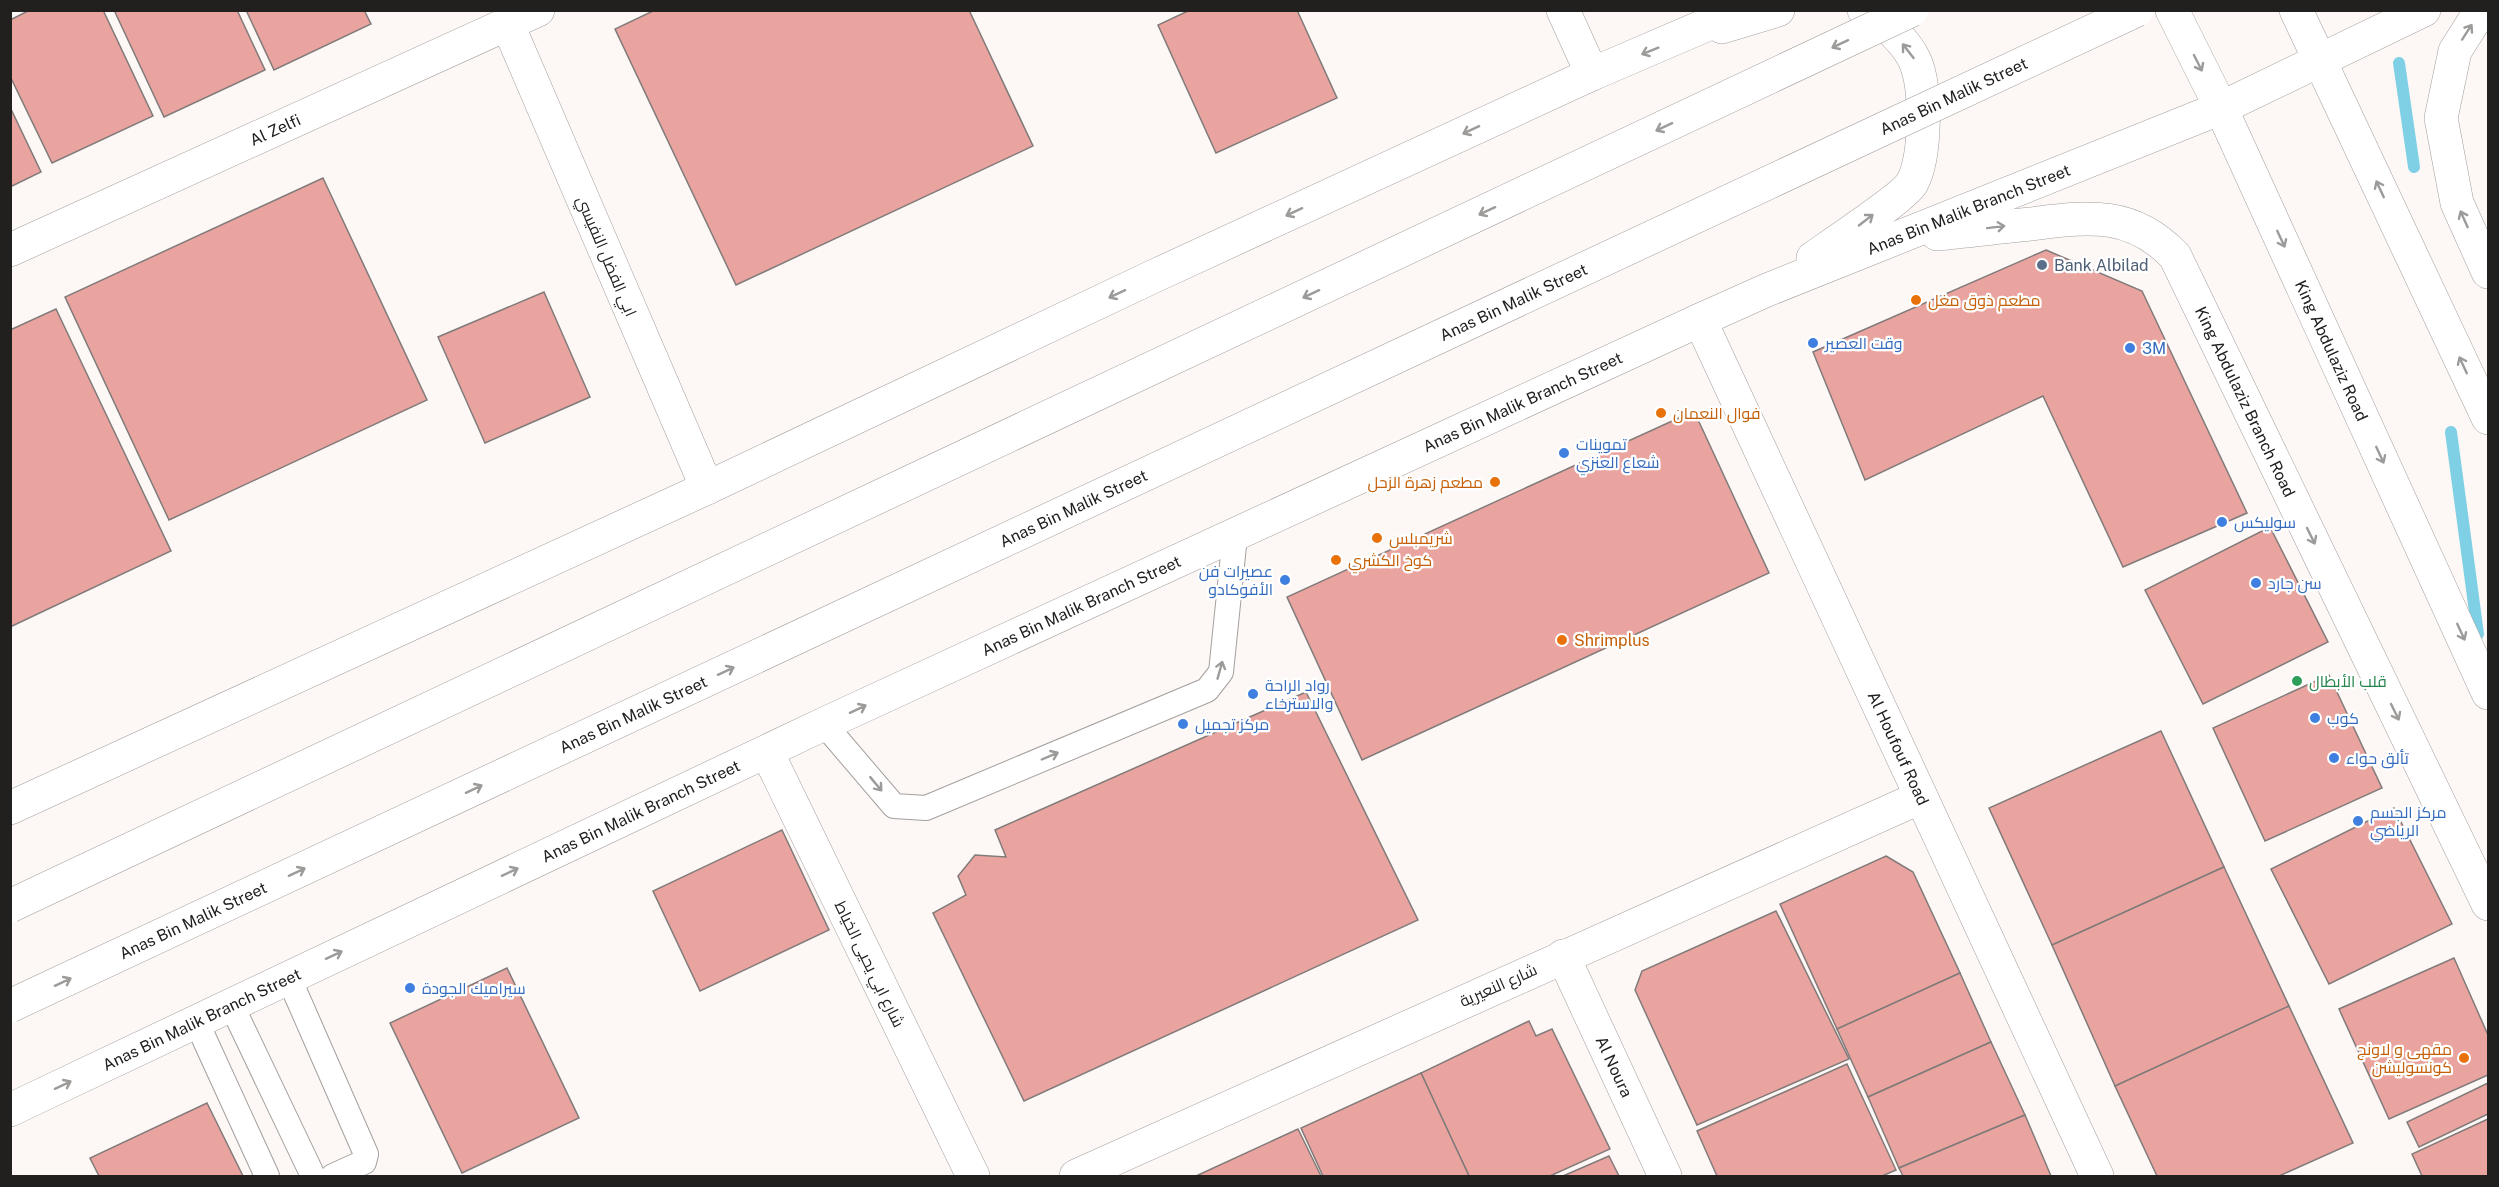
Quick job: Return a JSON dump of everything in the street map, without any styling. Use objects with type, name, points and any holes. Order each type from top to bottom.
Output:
[{"type":"street","name":"Al Zelfi","points":[[10,250],[538,10]]},
{"type":"street","points":[[1563,10],[1592,74]]},
{"type":"street","points":[[1680,39],[1727,10]]},
{"type":"street","points":[[10,808],[707,488],[1171,268],[1592,74],[1680,39],[1741,10]]},
{"type":"street","points":[[1680,39],[1778,10]]},
{"type":"street","points":[[1767,290],[1860,225],[1911,184],[1922,142],[1921,87],[1915,60],[1890,28],[1875,15],[1864,10]]},
{"type":"street","points":[[10,906],[1912,10]]},
{"type":"street","name":"Anas Bin Malik Street","points":[[10,1006],[2137,10]]},
{"type":"street","name":"King Abdulaziz Road","points":[[2172,10],[2221,108],[2488,693]]},
{"type":"street","points":[[2296,10],[2488,418]]},
{"type":"street","name":"Anas Bin Malik Branch Street","points":[[10,1110],[197,1023],[288,976],[824,724],[1700,320],[1767,290],[2221,108],[2424,10]]},
{"type":"street","points":[[2481,10],[2455,51],[2441,118],[2457,203],[2488,272]]},
{"type":"street","name":"ابي الفضل النفيسي","points":[[508,25],[707,488]]},
{"type":"street","name":"King Abdulaziz Branch Road","points":[[1896,239],[2090,217],[2138,227],[2159,240],[2175,256],[2488,904]]},
{"type":"street","name":"Al Houfouf Road","points":[[1700,320],[2097,1176]]},
{"type":"street","name":"شارع ابي يحيى الخياط","points":[[767,752],[973,1176]]},
{"type":"street","name":"شارع النعيرية","points":[[1076,1176],[1921,797]]},
{"type":"street","name":"Al Noura","points":[[1563,956],[1665,1176]]},
{"type":"lane","points":[[824,724],[894,806],[926,808],[1207,690],[1221,672],[1235,536]]},
{"type":"lane","points":[[288,976],[364,1146],[364,1162],[333,1176]]},
{"type":"lane","points":[[231,1004],[313,1176]]},
{"type":"lane","points":[[197,1023],[267,1176]]},
{"type":"building","points":[[30,10],[103,10],[153,116],[52,163],[10,76],[10,20]]},
{"type":"building","points":[[114,10],[237,10],[265,70],[164,117]]},
{"type":"building","points":[[246,10],[364,10],[371,24],[274,70]]},
{"type":"building","points":[[655,10],[969,10],[1033,146],[736,285],[615,29]]},
{"type":"building","points":[[1190,10],[1297,10],[1337,98],[1216,153],[1158,25]]},
{"type":"building","points":[[10,107],[41,172],[10,187]]},
{"type":"building","points":[[323,178],[427,400],[169,520],[65,297]]},
{"type":"building","points":[[2046,250],[2142,291],[2247,513],[2123,567],[2043,396],[1865,480],[1813,352]]},
{"type":"building","points":[[544,292],[590,397],[485,443],[438,337]]},
{"type":"building","points":[[56,309],[171,551],[10,627],[10,330]]},
{"type":"building","points":[[1694,411],[1769,573],[1362,760],[1287,597]]},
{"type":"building","points":[[2270,527],[2328,642],[2203,704],[2145,590]]},
{"type":"building","points":[[2329,675],[2382,788],[2265,841],[2213,728]]},
{"type":"building","points":[[1306,692],[1418,920],[1024,1101],[933,913],[966,895],[958,876],[975,855],[1006,857],[995,830]]},
{"type":"building","points":[[2161,731],[2224,867],[2052,945],[1989,808]]},
{"type":"building","points":[[2394,808],[2452,924],[2329,984],[2271,869]]},
{"type":"building","points":[[782,830],[829,930],[700,991],[653,891]]},
{"type":"building","points":[[1886,856],[1913,872],[1960,973],[1837,1029],[1780,904]]},
{"type":"building","points":[[2224,867],[2289,1006],[2115,1086],[2052,945]]},
{"type":"building","points":[[1776,911],[1849,1059],[1697,1125],[1635,990],[1642,971]]},
{"type":"building","points":[[2454,958],[2488,1035],[2488,1075],[2389,1119],[2339,1009]]},
{"type":"building","points":[[507,968],[579,1118],[462,1173],[390,1023]]},
{"type":"building","points":[[1960,973],[1991,1042],[1868,1097],[1837,1029]]},
{"type":"building","points":[[2289,1006],[2353,1143],[2279,1176],[2157,1176],[2115,1086]]},
{"type":"building","points":[[1529,1021],[1536,1036],[1552,1029],[1610,1149],[1550,1176],[1469,1176],[1421,1073]]},
{"type":"building","points":[[1991,1042],[2025,1115],[1899,1168],[1868,1097]]},
{"type":"building","points":[[1847,1064],[1896,1170],[1882,1176],[1717,1176],[1697,1131]]},
{"type":"building","points":[[1421,1073],[1469,1176],[1323,1176],[1301,1128]]},
{"type":"building","points":[[2488,1083],[2488,1114],[2419,1147],[2407,1122]]},
{"type":"building","points":[[207,1103],[243,1176],[99,1176],[90,1158]]},
{"type":"building","points":[[2025,1115],[2051,1176],[1903,1176],[1899,1168]]},
{"type":"building","points":[[2488,1119],[2488,1176],[2422,1176],[2412,1154]]},
{"type":"building","points":[[1298,1129],[1321,1176],[1196,1176]]},
{"type":"building","points":[[1609,1156],[1619,1176],[1563,1176]]},
{"type":"waterway","points":[[2399,63],[2414,167]]},
{"type":"waterway","points":[[2451,432],[2478,634]]},
{"type":"place","name":"Bank Albilad","points":[[2042,265]]},
{"type":"place","name":"مطعم ذوق مغل","points":[[1916,300]]},
{"type":"place","name":"وقت العصير","points":[[1813,343]]},
{"type":"place","name":"3M","points":[[2130,348]]},
{"type":"place","name":"فوال النعمان","points":[[1661,413]]},
{"type":"place","name":"تموينات شعاع العنزي","points":[[1564,453]]},
{"type":"place","name":"مطعم زهرة الزحل","points":[[1495,482]]},
{"type":"place","name":"سوليكس","points":[[2222,522]]},
{"type":"place","name":"شريمبلس","points":[[1377,538]]},
{"type":"place","name":"كوخ الكشري","points":[[1336,560]]},
{"type":"place","name":"عصيرات فن الأفوكادو","points":[[1285,580]]},
{"type":"place","name":"سن جارد","points":[[2256,583]]},
{"type":"place","name":"Shrimplus","points":[[1562,640]]},
{"type":"place","name":"قلب الأبطال","points":[[2297,681]]},
{"type":"place","name":"رواد الراحة والاسترخاء","points":[[1253,694]]},
{"type":"place","name":"كوب","points":[[2315,718]]},
{"type":"place","name":"مركز تجميل","points":[[1183,724]]},
{"type":"place","name":"تألق حواء","points":[[2334,758]]},
{"type":"place","name":"مركز الجسم الرياضي","points":[[2358,821]]},
{"type":"place","name":"سيراميك الجودة","points":[[410,988]]},
{"type":"place","name":"مقهى و لاونج كونسوليشن","points":[[2464,1058]]}]
